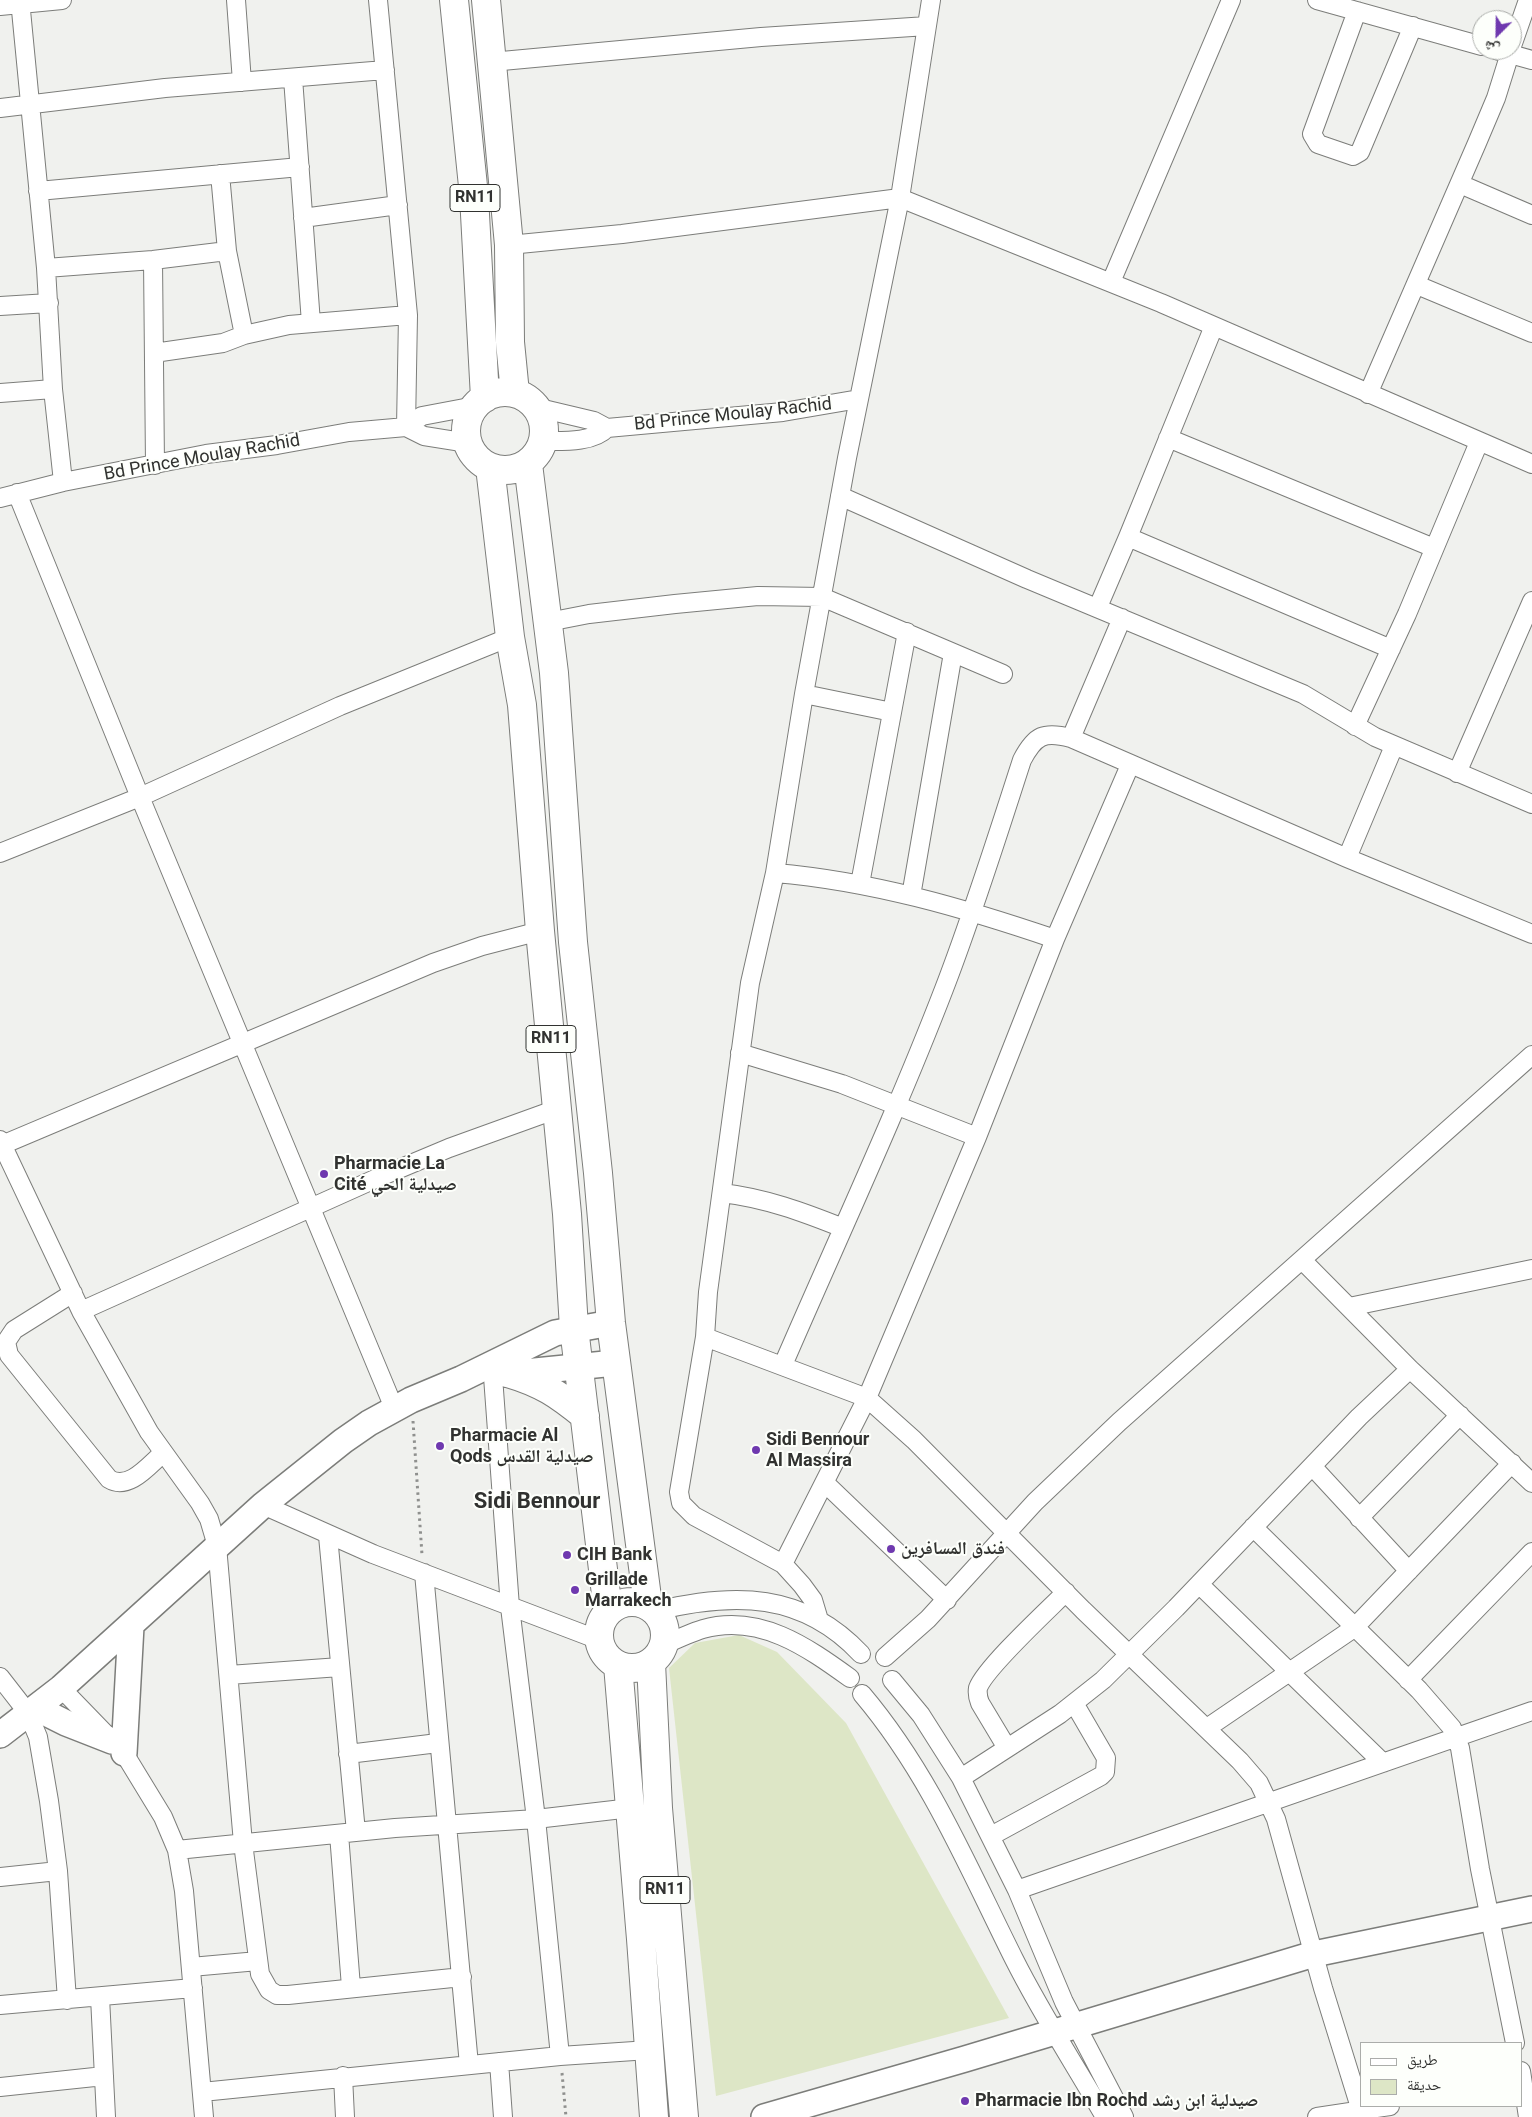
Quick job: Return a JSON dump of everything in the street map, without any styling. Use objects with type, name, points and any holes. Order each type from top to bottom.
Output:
[{"type":"main road","name":"RN11","points":[[454,0],[474,196],[480,402],[466,424],[468,443]]},
{"type":"main road","name":"RN11","points":[[486,0],[509,245],[510,342],[525,400],[542,417],[543,440]]},
{"type":"main road","points":[[480,402],[499,392],[525,400]]},
{"type":"main road","points":[[468,443],[473,453],[490,467],[512,469],[528,464],[536,455],[543,440]]},
{"type":"main road","name":"RN11","points":[[528,464],[548,622],[573,942],[598,1172],[615,1363],[652,1608],[663,1621],[666,1632],[658,1654],[658,1808],[684,2117]]},
{"type":"main road","name":"RN11","points":[[490,467],[510,637],[522,706],[574,1328],[608,1611],[600,1624],[599,1640]]},
{"type":"main road","points":[[498,1371],[538,1340],[574,1328],[611,1323]]},
{"type":"main road","points":[[0,1735],[61,1688],[263,1505],[343,1441],[403,1404],[461,1379],[498,1371],[615,1363]]},
{"type":"main road","points":[[498,1371],[530,1380],[554,1391],[585,1416]]},
{"type":"main road","points":[[608,1611],[620,1603],[634,1601],[652,1608]]},
{"type":"main road","points":[[32,1710],[118,1747],[131,1626]]},
{"type":"main road","points":[[599,1640],[602,1650],[618,1665],[634,1668],[658,1654]]},
{"type":"main road","name":"RN11","points":[[618,1665],[631,1808],[654,2117]]},
{"type":"main road","points":[[764,2117],[1314,1954],[1532,1909]]},
{"type":"street","points":[[0,6],[20,2],[62,0]]},
{"type":"street","points":[[236,0],[242,82]]},
{"type":"street","points":[[378,0],[408,314],[406,427]]},
{"type":"street","points":[[819,1620],[813,1600],[783,1564],[694,1516],[681,1503],[679,1492],[705,1337],[708,1292],[750,983],[775,873],[804,694],[840,496],[900,198],[931,0]]},
{"type":"street","points":[[1111,282],[1231,0]]},
{"type":"street","points":[[1317,0],[1472,43]]},
{"type":"street","points":[[1522,14],[1528,0]]},
{"type":"street","points":[[20,2],[46,268],[53,389],[62,482]]},
{"type":"street","points":[[1358,11],[1312,134],[1318,144],[1352,156],[1360,152],[1413,26]]},
{"type":"street","points":[[491,62],[770,36],[927,26]]},
{"type":"street","points":[[1368,394],[1496,98],[1505,60]]},
{"type":"street","points":[[0,108],[165,88],[385,70]]},
{"type":"street","points":[[293,78],[311,323]]},
{"type":"street","points":[[38,191],[300,167]]},
{"type":"street","points":[[220,174],[227,251],[244,335]]},
{"type":"street","points":[[1460,184],[1532,215]]},
{"type":"street","points":[[509,245],[622,234],[900,198],[1111,282],[1532,464]]},
{"type":"street","points":[[303,218],[398,205]]},
{"type":"street","points":[[46,268],[153,260],[227,251]]},
{"type":"street","points":[[153,260],[155,465]]},
{"type":"street","points":[[1417,284],[1532,333]]},
{"type":"street","points":[[0,306],[49,303]]},
{"type":"street","points":[[154,353],[218,344],[266,329],[408,314]]},
{"type":"street","points":[[1098,607],[1214,326]]},
{"type":"street","points":[[0,393],[53,389]]},
{"type":"street","name":"Bd Prince Moulay Rachid","points":[[525,400],[594,421],[607,428]]},
{"type":"street","name":"Bd Prince Moulay Rachid","points":[[543,440],[578,439],[598,435],[607,428],[782,412],[859,400]]},
{"type":"street","name":"Bd Prince Moulay Rachid","points":[[0,498],[62,482],[155,465],[349,432],[406,427],[422,416],[480,402]]},
{"type":"street","name":"Bd Prince Moulay Rachid","points":[[406,427],[424,436],[468,443]]},
{"type":"street","points":[[1168,438],[1434,548]]},
{"type":"street","points":[[1355,726],[1479,442]]},
{"type":"street","points":[[17,493],[140,797],[311,1209],[403,1404]]},
{"type":"street","points":[[840,496],[1027,579],[1303,694],[1355,726],[1394,746],[1532,804]]},
{"type":"street","points":[[1128,538],[1390,649]]},
{"type":"street","points":[[548,622],[589,614],[758,596],[822,597],[1003,674]]},
{"type":"street","points":[[1457,773],[1532,601]]},
{"type":"street","points":[[1072,738],[1122,618]]},
{"type":"street","points":[[860,884],[907,632]]},
{"type":"street","points":[[0,853],[140,797],[331,710],[510,637]]},
{"type":"street","points":[[911,896],[953,653]]},
{"type":"street","points":[[804,694],[892,712]]},
{"type":"street","points":[[783,1365],[897,1105],[972,913],[1028,749],[1034,741],[1048,735],[1072,738],[1130,765],[1347,858],[1532,934]]},
{"type":"street","points":[[1347,858],[1394,746]]},
{"type":"street","points":[[783,1564],[867,1398],[977,1137],[1055,939],[1130,765]]},
{"type":"street","points":[[775,873],[860,884],[911,896],[1055,939]]},
{"type":"street","points":[[462,1977],[277,1995],[264,1983],[258,1960],[243,1843],[217,1546],[209,1519],[200,1502],[163,1452],[129,1399],[73,1294],[1,1142],[433,963],[482,946],[540,930]]},
{"type":"street","points":[[740,1053],[842,1084],[977,1137]]},
{"type":"street","points":[[885,1657],[947,1600],[1006,1532],[1066,1471],[1126,1415],[1532,1057]]},
{"type":"street","points":[[82,1311],[449,1148],[557,1109]]},
{"type":"street","points":[[722,1193],[749,1196],[778,1204],[843,1228]]},
{"type":"street","points":[[1302,1260],[1410,1369],[1532,1483]]},
{"type":"street","points":[[1349,1307],[1532,1269]]},
{"type":"street","points":[[73,1294],[14,1330],[6,1342],[9,1355],[109,1479],[119,1482],[129,1480],[142,1472],[163,1452]]},
{"type":"street","points":[[705,1337],[867,1398],[914,1440],[1066,1592],[1240,1761],[1259,1784],[1269,1802],[1284,1845],[1314,1954],[1362,2114]]},
{"type":"street","points":[[961,1778],[1074,1703],[1103,1680],[1199,1584],[1359,1416],[1410,1369]]},
{"type":"street","points":[[498,1371],[510,1607],[536,1819],[560,2056]]},
{"type":"street","points":[[1359,1518],[1460,1415]]},
{"type":"street","points":[[1206,1728],[1354,1628],[1512,1463]]},
{"type":"street","points":[[1312,1466],[1409,1571]]},
{"type":"street","points":[[825,1483],[947,1600]]},
{"type":"street","points":[[263,1505],[328,1536],[599,1640]]},
{"type":"street","points":[[1253,1527],[1446,1718],[1456,1738],[1467,1786],[1489,1918],[1515,2042]]},
{"type":"street","points":[[328,1536],[348,1754],[351,1987]]},
{"type":"street","points":[[1408,1680],[1532,1552]]},
{"type":"street","points":[[424,1573],[438,1743],[469,2065]]},
{"type":"street","points":[[1199,1584],[1383,1763]]},
{"type":"street","points":[[1007,1748],[980,1703],[977,1696],[978,1688],[989,1671],[1066,1592]]},
{"type":"street","points":[[652,1608],[736,1598],[777,1604],[819,1620],[848,1640],[861,1654]]},
{"type":"street","points":[[658,1654],[702,1629],[721,1625],[756,1627],[795,1643],[850,1678]]},
{"type":"street","points":[[862,1694],[869,1696],[883,1692],[892,1680],[892,1668],[885,1657],[874,1652],[861,1654],[851,1664],[850,1678],[852,1685],[887,1724],[916,1767],[946,1819],[1015,1960],[1066,2029],[1124,2117]]},
{"type":"street","points":[[229,1674],[340,1667]]},
{"type":"street","points":[[0,1677],[32,1710],[38,1737],[58,1871],[67,2000]]},
{"type":"street","points":[[892,1680],[921,1715],[961,1778],[1018,1890],[1042,1953],[1066,2029],[1105,2117]]},
{"type":"street","points":[[61,1688],[118,1747],[164,1817],[177,1850],[184,1891],[204,2117]]},
{"type":"street","points":[[991,1836],[1101,1776],[1105,1772],[1106,1758],[1074,1703]]},
{"type":"street","points":[[1018,1890],[1532,1711]]},
{"type":"street","points":[[348,1754],[438,1743]]},
{"type":"street","points":[[177,1850],[348,1833],[536,1819],[631,1808]]},
{"type":"street","points":[[0,1878],[58,1871]]},
{"type":"street","points":[[191,1967],[258,1960]]},
{"type":"street","points":[[0,2005],[193,1988]]},
{"type":"street","points":[[100,1997],[106,2117]]},
{"type":"street","points":[[202,2092],[343,2076],[560,2056],[649,2050]]},
{"type":"street","points":[[499,2062],[503,2117]]},
{"type":"street","points":[[0,2087],[104,2076]]},
{"type":"street","points":[[343,2076],[345,2117]]},
{"type":"street","points":[[1524,2082],[1528,2117]]},
{"type":"street","points":[[1317,2117],[1362,2114],[1386,2107]]},
{"type":"path","points":[[403,1404],[424,1573]]},
{"type":"path","points":[[560,2056],[566,2117]]},
{"type":"green space","points":[[739,1635],[777,1652],[846,1723],[1009,2018],[716,2096],[669,1668],[695,1643]]},
{"type":"place","name":"Pharmacie La Cité صيدلية الحي","points":[[324,1174]]},
{"type":"place","name":"Pharmacie Al Qods صيدلية القدس","points":[[440,1446]]},
{"type":"place","name":"Sidi Bennour Al Massira","points":[[756,1450]]},
{"type":"place","name":"فندق المسافرين","points":[[891,1549]]},
{"type":"place","name":"CIH Bank","points":[[567,1555]]},
{"type":"place","name":"Grillade Marrakech","points":[[575,1590]]},
{"type":"place","name":"Pharmacie Ibn Rochd صيدلية ابن رشد","points":[[965,2101]]},
{"type":"district","name":"Sidi Bennour","points":[[537,1502]]}]
